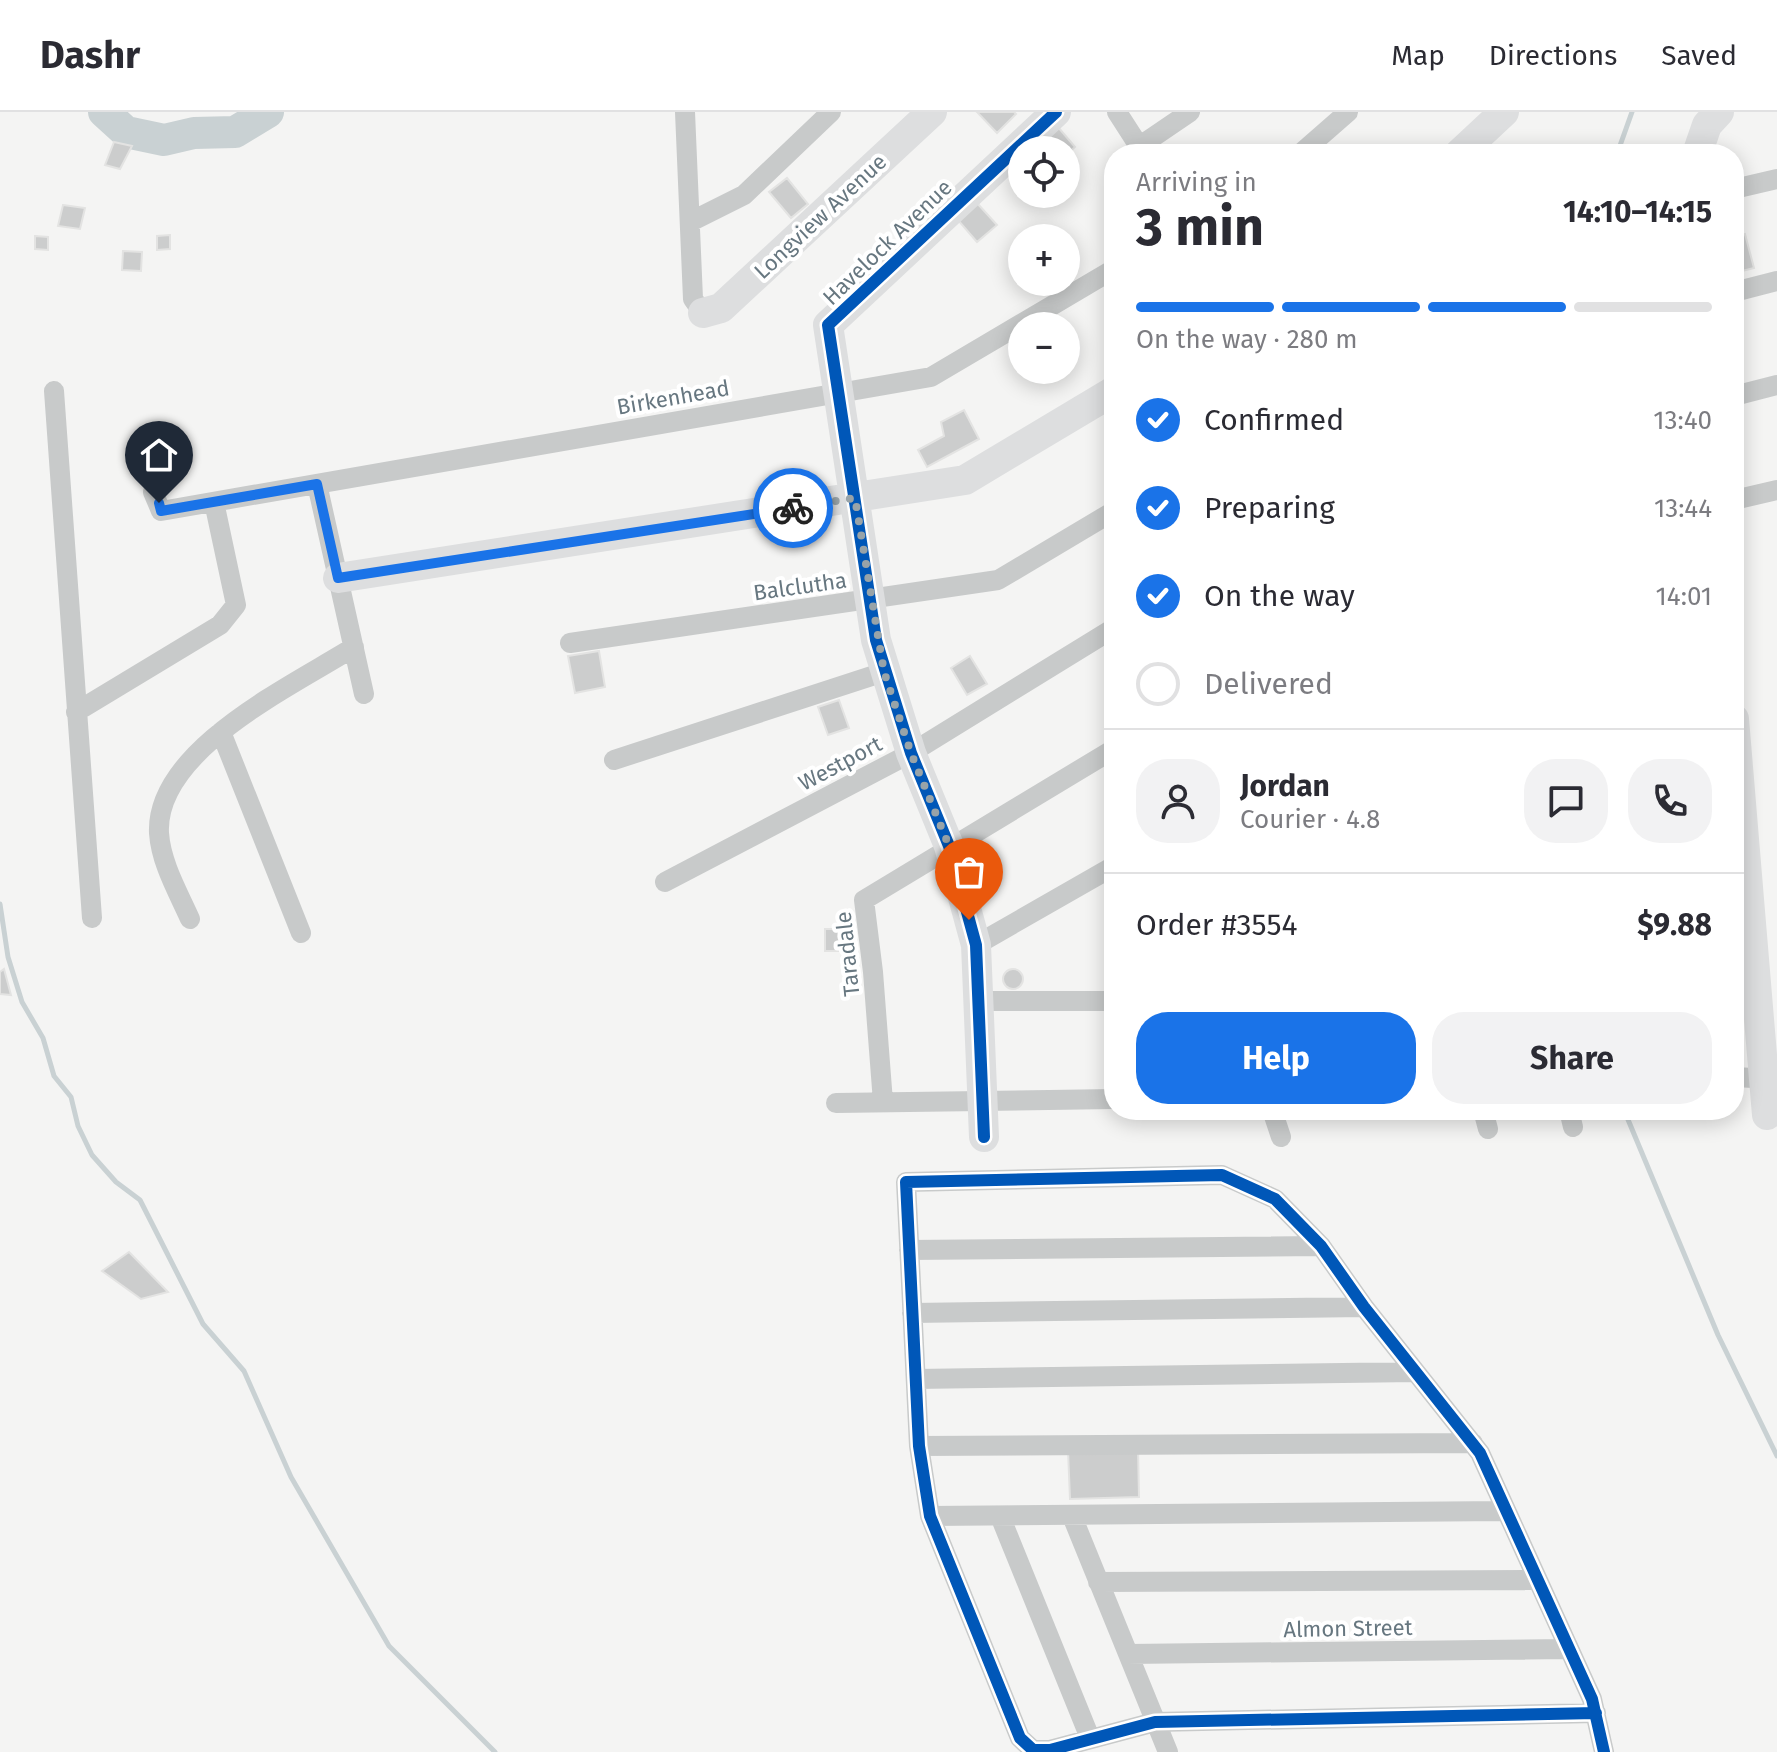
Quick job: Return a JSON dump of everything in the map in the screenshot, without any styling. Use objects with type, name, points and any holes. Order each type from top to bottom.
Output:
[{"type":"street","points":[[685,112],[693,299],[703,313]]},
{"type":"street","points":[[692,221],[744,195],[831,112]]},
{"type":"street","name":"Longview Avenue","points":[[703,313],[721,308],[932,112]]},
{"type":"street","name":"Havelock Avenue","points":[[984,1137],[976,945],[949,846],[911,753],[884,672],[870,601],[828,325],[1056,112]]},
{"type":"street","points":[[1117,112],[1138,144]]},
{"type":"street","points":[[1150,144],[1190,112]]},
{"type":"street","points":[[1311,144],[1348,112]]},
{"type":"street","points":[[1470,144],[1504,112]]},
{"type":"street","points":[[1700,144],[1707,125],[1719,112]]},
{"type":"street","points":[[1744,187],[1777,179]]},
{"type":"street","name":"Birkenhead","points":[[153,492],[161,511],[931,377],[1104,275]]},
{"type":"street","points":[[1744,289],[1777,281]]},
{"type":"street","points":[[1744,393],[1777,385]]},
{"type":"street","points":[[54,391],[92,918]]},
{"type":"street","points":[[338,578],[965,480],[1104,397]]},
{"type":"street","points":[[317,484],[364,694]]},
{"type":"street","points":[[1744,498],[1777,490]]},
{"type":"street","points":[[76,712],[220,625],[236,605],[214,502]]},
{"type":"street","name":"Balclutha","points":[[570,643],[998,580],[1104,517]]},
{"type":"street","name":"Westport","points":[[665,882],[911,753],[1104,634]]},
{"type":"street","points":[[190,919],[163,856],[159,832],[162,806],[172,783],[191,757],[221,732],[354,647]]},
{"type":"street","points":[[614,760],[884,672]]},
{"type":"street","points":[[221,732],[301,933]]},
{"type":"street","name":"Taradale","points":[[883,1102],[864,900],[1104,755]]},
{"type":"street","points":[[1744,816],[1771,1079],[1767,1115]]},
{"type":"street","points":[[976,945],[1104,872]]},
{"type":"street","points":[[978,1001],[1104,1001]]},
{"type":"street","points":[[1744,1078],[1771,1079]]},
{"type":"street","points":[[836,1103],[1104,1099]]},
{"type":"street","points":[[1275,1120],[1281,1137]]},
{"type":"street","points":[[1596,1713],[1155,1722],[1033,1750],[1020,1738],[930,1516],[919,1446],[906,1182],[1222,1175],[1275,1199],[1321,1246],[1364,1307],[1473,1443],[1592,1699],[1596,1713],[1604,1752]]},
{"type":"street","points":[[909,1250],[1321,1246]]},
{"type":"street","points":[[912,1313],[1364,1307]]},
{"type":"street","points":[[916,1379],[1415,1372]]},
{"type":"street","points":[[919,1446],[1473,1443]]},
{"type":"street","points":[[930,1516],[1504,1511]]},
{"type":"street","points":[[1000,1516],[1090,1738]]},
{"type":"street","points":[[1072,1516],[1168,1752]]},
{"type":"street","points":[[1098,1582],[1538,1580]]},
{"type":"street","name":"Almon Street","points":[[1128,1654],[1569,1649]]},
{"type":"building","points":[[977,112],[1014,112],[1016,114],[997,133]]},
{"type":"building","points":[[1058,127],[1066,136],[1047,136]]},
{"type":"building","points":[[114,142],[132,146],[120,169],[105,165]]},
{"type":"building","points":[[787,178],[808,204],[791,218],[769,192]]},
{"type":"building","points":[[977,203],[997,225],[977,242],[957,219]]},
{"type":"building","points":[[63,205],[85,208],[80,229],[58,226]]},
{"type":"building","points":[[1744,234],[1754,268],[1744,270]]},
{"type":"building","points":[[170,235],[170,249],[157,250],[157,236]]},
{"type":"building","points":[[35,236],[48,237],[48,250],[35,249]]},
{"type":"building","points":[[123,251],[142,252],[141,271],[122,270]]},
{"type":"building","points":[[964,410],[979,439],[927,467],[918,450],[944,436],[941,422]]},
{"type":"building","points":[[599,651],[605,687],[575,693],[568,656]]},
{"type":"building","points":[[970,656],[987,684],[967,695],[951,668]]},
{"type":"building","points":[[839,700],[849,728],[828,735],[818,707]]},
{"type":"building","points":[[825,929],[846,929],[846,951],[825,951]]},
{"type":"building","points":[[4,969],[11,995],[0,994],[0,972]]},
{"type":"building","points":[[1013,969],[1020,972],[1023,979],[1020,986],[1013,989],[1006,986],[1003,979],[1006,972]]},
{"type":"building","points":[[129,1252],[168,1292],[141,1299],[102,1271]]},
{"type":"building","points":[[1138,1448],[1139,1497],[1070,1499],[1068,1450]]},
{"type":"waterway","points":[[104,112],[126,132],[164,140],[194,133],[235,132],[268,112]]},
{"type":"waterway","points":[[1621,144],[1632,112]]},
{"type":"waterway","points":[[0,904],[8,957],[22,1002],[43,1038],[54,1076],[71,1097],[78,1126],[92,1155],[116,1182],[140,1200],[203,1324],[244,1371],[291,1477],[389,1646],[495,1752]]},
{"type":"waterway","points":[[1628,1120],[1718,1335],[1777,1456]]},
{"type":"cycle path","points":[[984,1137],[976,945],[949,846],[911,753],[876,640],[828,325],[1056,112]]},
{"type":"cycle path","points":[[1596,1713],[1155,1722],[1050,1750],[1033,1750],[1020,1738],[930,1516],[919,1446],[906,1182],[1222,1175],[1275,1199],[1321,1246],[1364,1307],[1480,1453],[1592,1699],[1604,1752]]},
{"type":"way so far","points":[[793,508],[855,498],[876,640],[884,672],[911,753],[949,846],[969,920]]},
{"type":"route","points":[[159,503],[161,511],[317,484],[338,578],[793,508]]}]
